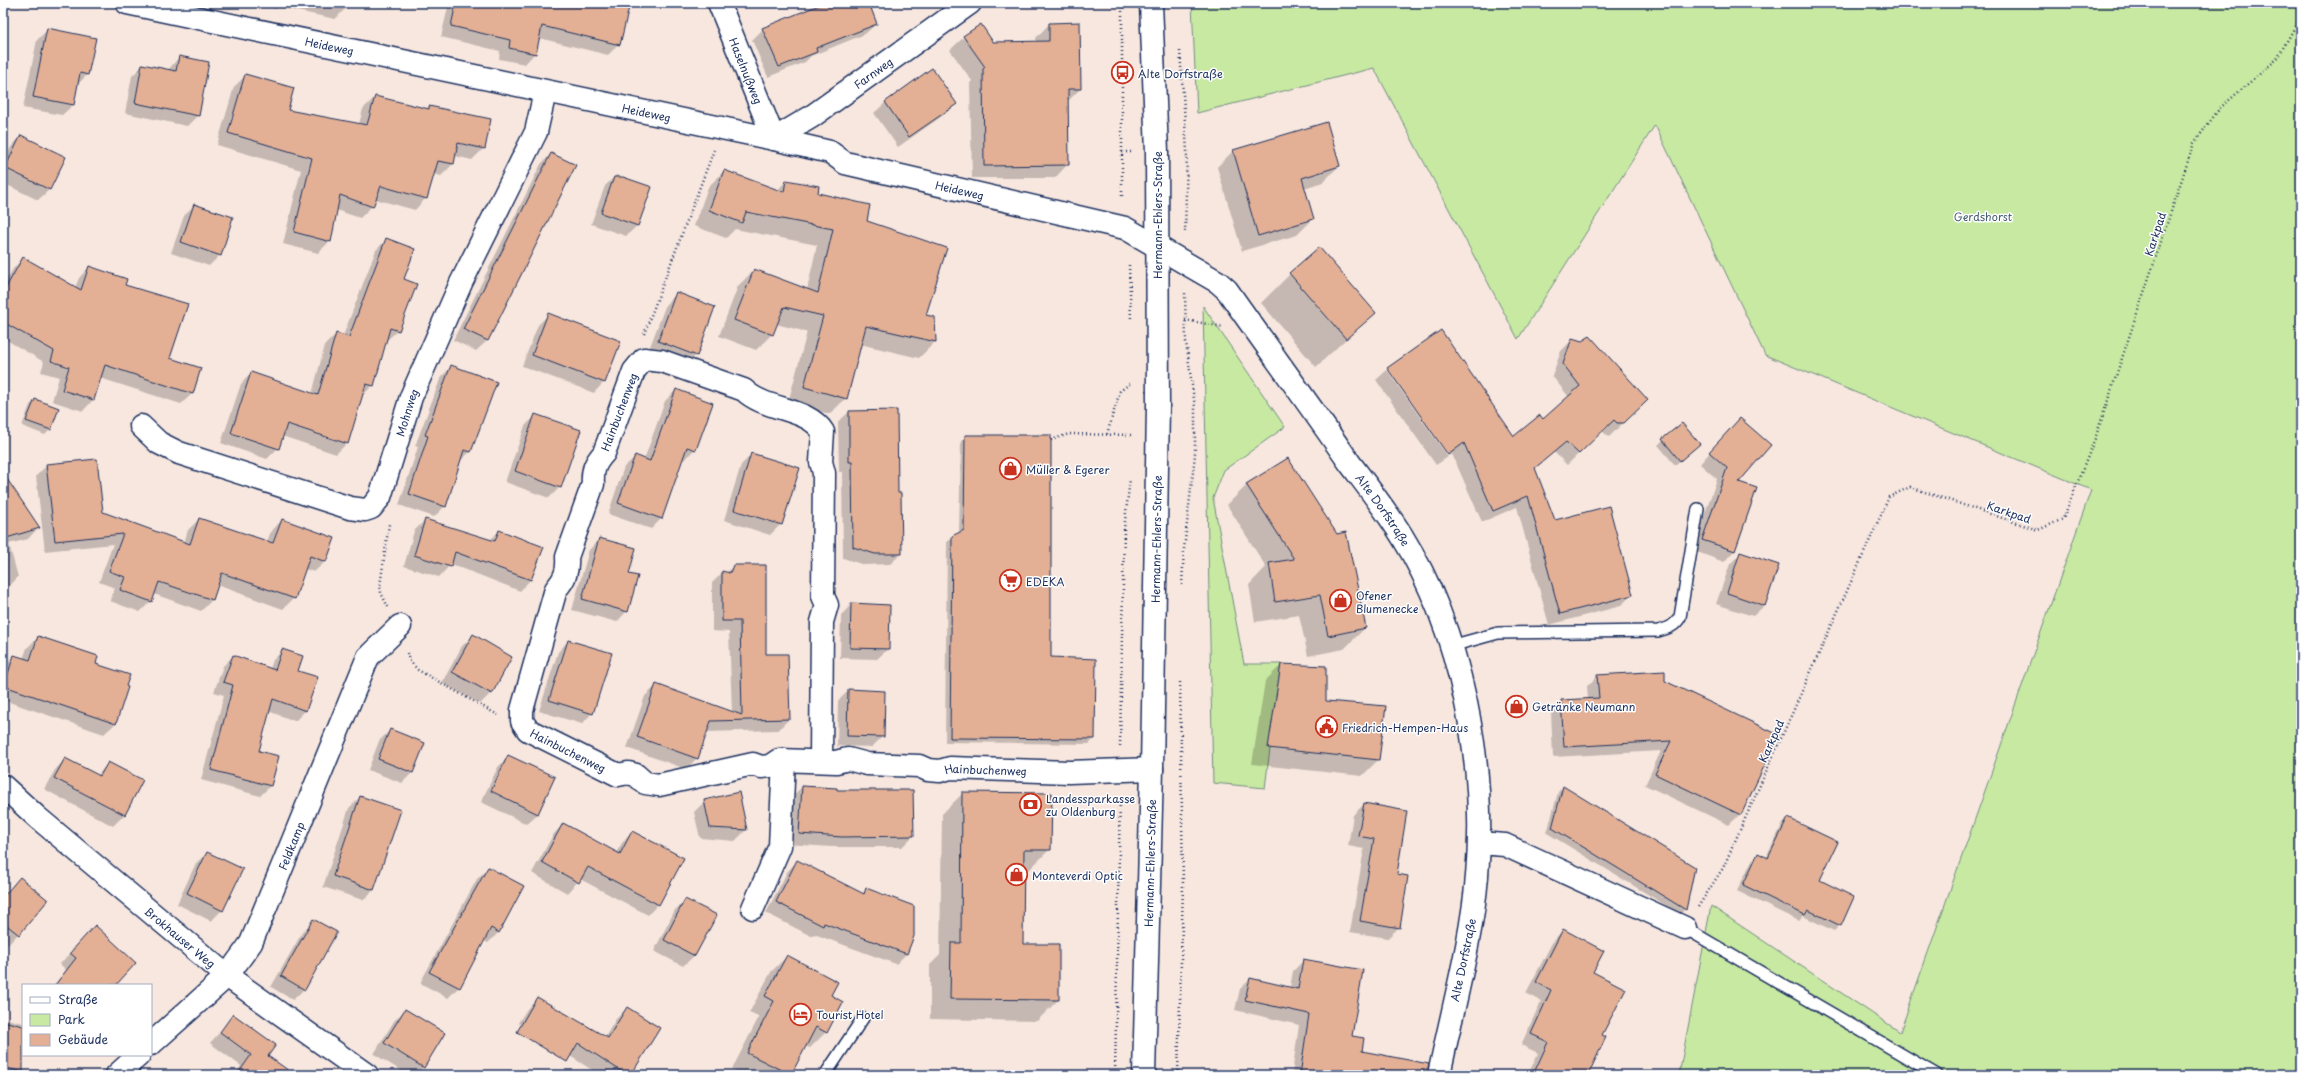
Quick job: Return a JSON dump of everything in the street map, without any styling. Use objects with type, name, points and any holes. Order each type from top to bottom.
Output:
[{"type":"street","name":"Heideweg","points":[[127,3],[545,92],[722,127],[830,152],[845,163],[1125,228],[1157,246]]},
{"type":"street","name":"Haselnußweg","points":[[718,3],[774,139]]},
{"type":"street","name":"Farnweg","points":[[774,139],[811,117],[970,3]]},
{"type":"street","name":"Hermann-Ehlers-Straße","points":[[1144,1075],[1152,769],[1158,406],[1157,152],[1151,3]]},
{"type":"street","name":"Mohnweg","points":[[371,508],[383,489],[411,398],[436,338],[494,213],[536,132],[545,92]]},
{"type":"street","name":"Alte Dorfstraße","points":[[1157,246],[1185,264],[1210,277],[1227,290],[1402,536],[1432,596],[1451,646],[1470,721],[1480,808],[1474,907],[1439,1075]]},
{"type":"street","points":[[644,359],[662,361],[744,390],[752,398],[816,422],[823,432],[821,462],[824,472],[823,596],[827,605],[822,622],[821,761]]},
{"type":"street","name":"Hainbuchenweg","points":[[644,359],[634,371],[604,453],[597,462],[592,473],[593,484],[567,557],[568,568],[564,580],[556,590],[522,710],[522,721],[528,730],[585,760],[618,775],[628,773],[636,775],[645,782],[652,784],[673,782],[753,764],[770,766],[784,760],[858,760],[868,764],[919,766],[928,770],[940,771],[950,768],[1069,772],[1152,769]]},
{"type":"street","points":[[141,426],[159,443],[179,454],[350,508],[366,510],[371,508]]},
{"type":"street","name":"Feldkamp","points":[[152,1043],[227,976],[244,955],[257,932],[368,658],[400,626]]},
{"type":"street","points":[[753,908],[780,846],[784,760]]},
{"type":"street","name":"Brokhauser Weg","points":[[3,786],[38,818],[227,976],[367,1075]]},
{"type":"street","points":[[1479,843],[1505,845],[1686,928]]},
{"type":"street","points":[[117,1075],[138,1056]]},
{"type":"lane","points":[[1451,646],[1498,633],[1658,630],[1669,628],[1676,624],[1680,617],[1698,509]]},
{"type":"lane","points":[[1686,928],[1937,1075]]},
{"type":"lane","points":[[825,1075],[864,1018]]},
{"type":"path","points":[[1122,3],[1122,198]]},
{"type":"path","name":"Karkpad","points":[[1686,928],[1723,868],[1889,497],[1910,486],[2038,530],[2063,519],[2096,436],[2194,143],[2220,108],[2277,59],[2301,16]]},
{"type":"path","points":[[1179,48],[1187,151],[1185,264],[1186,342],[1195,407],[1195,455],[1184,549],[1182,587]]},
{"type":"path","points":[[644,359],[642,350],[644,336],[722,127]]},
{"type":"path","points":[[1129,265],[1131,321]]},
{"type":"path","points":[[1132,375],[1132,390]]},
{"type":"path","points":[[1107,434],[1120,391],[1132,382]]},
{"type":"path","points":[[1132,427],[1132,443]]},
{"type":"path","points":[[1051,440],[1069,434],[1133,435]]},
{"type":"path","points":[[1115,1075],[1124,529],[1131,473]]},
{"type":"path","points":[[371,508],[385,518],[389,526],[381,592],[400,626],[409,660],[413,666],[510,722],[522,721]]},
{"type":"path","points":[[1178,1075],[1183,884],[1180,676]]},
{"type":"green space","name":"Gerdshorst","points":[[1192,3],[2301,3],[2301,1075],[1679,1075],[1711,906],[1900,1032],[2091,490],[1765,355],[1655,125],[1518,339],[1374,68],[1197,113]]},
{"type":"green space","points":[[1203,306],[1285,427],[1224,470],[1213,498],[1244,664],[1281,664],[1265,788],[1213,783]]},
{"type":"building","points":[[456,3],[630,3],[620,45],[542,26],[536,54],[509,48],[510,40],[451,26]]},
{"type":"building","points":[[824,3],[869,3],[877,24],[816,48],[817,52],[779,67],[762,28]]},
{"type":"building","points":[[1080,22],[1081,89],[1068,89],[1069,165],[984,166],[983,69],[985,67],[963,36],[981,24],[993,42],[1049,41],[1049,23]]},
{"type":"building","points":[[47,28],[96,38],[88,75],[80,73],[74,105],[33,97]]},
{"type":"building","points":[[179,56],[209,62],[199,116],[135,103],[142,64],[176,71]]},
{"type":"building","points":[[932,68],[957,104],[909,137],[885,102]]},
{"type":"building","points":[[245,74],[294,88],[288,110],[367,125],[375,96],[429,109],[429,106],[491,119],[485,149],[458,143],[454,164],[438,161],[427,199],[381,186],[373,207],[340,195],[331,242],[294,232],[312,158],[228,133]]},
{"type":"building","points":[[1327,122],[1340,166],[1302,178],[1314,219],[1258,236],[1233,150]]},
{"type":"building","points":[[21,135],[66,157],[50,190],[5,168]]},
{"type":"building","points":[[551,153],[576,165],[488,341],[463,329]]},
{"type":"building","points":[[724,170],[784,192],[786,180],[819,186],[818,193],[870,205],[867,221],[947,248],[926,315],[935,317],[936,342],[866,326],[847,399],[804,387],[823,316],[784,307],[773,335],[734,320],[754,269],[818,293],[833,229],[746,212],[742,223],[709,210]]},
{"type":"building","points":[[614,177],[623,177],[652,187],[638,226],[601,213]]},
{"type":"building","points":[[194,204],[233,217],[221,256],[181,242]]},
{"type":"building","points":[[386,238],[415,249],[404,279],[417,284],[399,331],[390,328],[374,386],[366,384],[348,444],[287,424],[279,449],[231,433],[251,372],[318,395],[336,333],[349,337]]},
{"type":"building","points":[[1319,247],[1376,313],[1346,339],[1289,273]]},
{"type":"building","points":[[23,257],[81,290],[89,266],[127,279],[125,285],[188,304],[170,358],[201,368],[193,394],[105,365],[94,400],[62,390],[69,367],[51,361],[54,351],[3,322],[3,293]]},
{"type":"building","points":[[676,292],[715,307],[697,356],[658,341]]},
{"type":"building","points":[[548,313],[621,341],[605,383],[532,355]]},
{"type":"building","points":[[1441,330],[1514,436],[1540,415],[1543,419],[1580,386],[1563,364],[1572,338],[1582,341],[1590,336],[1648,400],[1624,423],[1617,423],[1614,420],[1579,454],[1566,442],[1535,468],[1555,520],[1609,506],[1633,595],[1560,614],[1528,496],[1493,511],[1464,443],[1448,455],[1387,368]]},
{"type":"building","points":[[451,365],[497,382],[471,452],[464,450],[446,507],[409,494],[428,436],[425,435]]},
{"type":"building","points":[[676,389],[713,403],[696,450],[687,447],[662,519],[618,503],[635,455],[650,461]]},
{"type":"building","points":[[35,399],[59,408],[51,430],[26,421]]},
{"type":"building","points":[[897,410],[898,493],[901,493],[902,554],[875,554],[853,547],[852,462],[849,462],[849,411]]},
{"type":"building","points":[[535,414],[581,430],[561,488],[515,471]]},
{"type":"building","points":[[1740,418],[1771,445],[1739,482],[1757,488],[1735,551],[1702,540],[1727,468],[1709,452]]},
{"type":"building","points":[[1682,423],[1700,444],[1680,461],[1662,439]]},
{"type":"building","points":[[965,435],[1051,435],[1051,657],[1096,659],[1095,739],[950,738],[952,536],[964,530]]},
{"type":"building","points":[[751,453],[800,468],[782,525],[734,510]]},
{"type":"building","points":[[1288,458],[1337,534],[1346,532],[1366,628],[1328,636],[1320,595],[1275,602],[1269,563],[1294,559],[1246,484]]},
{"type":"building","points":[[97,459],[103,512],[190,544],[199,518],[273,543],[282,519],[335,538],[326,562],[310,556],[295,599],[222,573],[213,600],[159,582],[152,602],[120,590],[125,577],[109,571],[123,534],[55,541],[46,464]]},
{"type":"building","points":[[3,473],[40,528],[3,539]]},
{"type":"building","points":[[425,519],[495,541],[499,530],[544,547],[531,580],[455,552],[451,567],[414,555]]},
{"type":"building","points":[[599,538],[636,548],[629,574],[638,576],[628,612],[582,599]]},
{"type":"building","points":[[1740,552],[1779,565],[1765,606],[1727,593]]},
{"type":"building","points":[[733,565],[766,565],[766,654],[788,654],[790,719],[711,721],[698,759],[637,737],[656,684],[742,715],[740,621],[722,621],[722,571],[730,573]]},
{"type":"building","points":[[851,603],[890,605],[889,649],[850,648]]},
{"type":"building","points":[[473,634],[512,657],[492,694],[452,672]]},
{"type":"building","points":[[38,636],[98,656],[96,664],[130,675],[126,686],[128,687],[116,724],[4,686],[14,655],[30,660]]},
{"type":"building","points":[[568,640],[612,653],[593,714],[549,700]]},
{"type":"building","points":[[282,649],[303,656],[298,671],[318,677],[306,711],[273,699],[259,751],[279,756],[271,786],[211,770],[233,685],[223,682],[233,655],[275,670]]},
{"type":"building","name":"Friedrich-Hempen-Haus","points":[[1281,664],[1326,666],[1326,701],[1386,706],[1379,760],[1268,748]]},
{"type":"building","points":[[1665,671],[1665,681],[1779,735],[1741,815],[1655,774],[1671,741],[1564,747],[1561,700],[1599,698],[1597,675]]},
{"type":"building","points":[[848,689],[885,691],[884,737],[847,736]]},
{"type":"building","points":[[390,729],[425,743],[413,773],[378,759]]},
{"type":"building","points":[[508,755],[555,777],[538,814],[491,791]]},
{"type":"building","points":[[65,758],[100,776],[108,762],[143,780],[125,815],[54,778]]},
{"type":"building","points":[[802,786],[837,788],[837,790],[913,790],[914,836],[842,837],[799,834]]},
{"type":"building","points":[[1563,786],[1695,867],[1686,910],[1552,828]]},
{"type":"building","points":[[739,792],[747,830],[710,828],[704,800]]},
{"type":"building","points":[[962,792],[1052,793],[1051,850],[1024,850],[1023,944],[1059,944],[1059,1000],[950,999],[951,943],[961,943]]},
{"type":"building","points":[[360,796],[401,810],[374,890],[333,876]]},
{"type":"building","points":[[1364,803],[1407,811],[1397,874],[1408,876],[1400,928],[1360,921],[1374,839],[1358,836]]},
{"type":"building","points":[[1788,818],[1838,842],[1820,880],[1854,897],[1841,926],[1808,910],[1805,915],[1743,885],[1758,853],[1768,858]]},
{"type":"building","points":[[563,823],[620,854],[632,831],[684,858],[659,905],[588,867],[579,883],[542,862]]},
{"type":"building","points":[[207,852],[243,869],[223,911],[187,893]]},
{"type":"building","points":[[797,860],[864,894],[866,888],[914,906],[914,936],[907,954],[824,923],[823,926],[776,902]]},
{"type":"building","points":[[488,867],[524,886],[499,933],[491,928],[460,988],[429,972]]},
{"type":"building","points":[[20,877],[48,900],[19,935],[3,922],[3,897]]},
{"type":"building","points":[[685,899],[717,915],[695,956],[664,940]]},
{"type":"building","points":[[313,919],[337,932],[305,990],[281,976]]},
{"type":"building","points":[[95,925],[136,963],[117,984],[56,984],[76,958],[70,953]]},
{"type":"building","points":[[1563,929],[1604,951],[1593,972],[1626,989],[1602,1035],[1606,1037],[1588,1075],[1533,1075],[1548,1042],[1531,1034],[1551,990],[1536,982]]},
{"type":"building","name":"Tourist Hotel","points":[[787,955],[838,982],[831,995],[843,1002],[827,1033],[816,1027],[791,1075],[747,1053],[774,1001],[765,996]]},
{"type":"building","points":[[1303,959],[1363,970],[1352,1036],[1364,1038],[1362,1051],[1429,1064],[1427,1075],[1300,1075],[1309,1014],[1245,1000],[1250,978],[1298,989]]},
{"type":"building","points":[[537,997],[608,1038],[627,1007],[660,1028],[631,1075],[627,1075],[578,1043],[567,1062],[517,1032]]},
{"type":"building","points":[[405,1009],[445,1033],[424,1068],[384,1043]]},
{"type":"building","points":[[233,1014],[276,1045],[268,1056],[295,1075],[237,1075],[251,1055],[220,1032]]},
{"type":"building","points":[[3,1021],[22,1026],[23,1072],[3,1067]]},
{"type":"place","name":"Alte Dorfstraße","points":[[1122,73]]},
{"type":"place","name":"Müller & Egerer","points":[[1010,469]]},
{"type":"place","name":"EDEKA","points":[[1010,581]]},
{"type":"place","name":"Ofener Blumenecke","points":[[1341,601]]},
{"type":"place","name":"Getränke Neumann","points":[[1516,706]]},
{"type":"place","name":"Friedrich-Hempen-Haus","points":[[1327,727]]},
{"type":"place","name":"Landessparkasse zu Oldenburg","points":[[1031,804]]},
{"type":"place","name":"Monteverdi Optic","points":[[1017,875]]},
{"type":"place","name":"Tourist Hotel","points":[[801,1014]]}]
